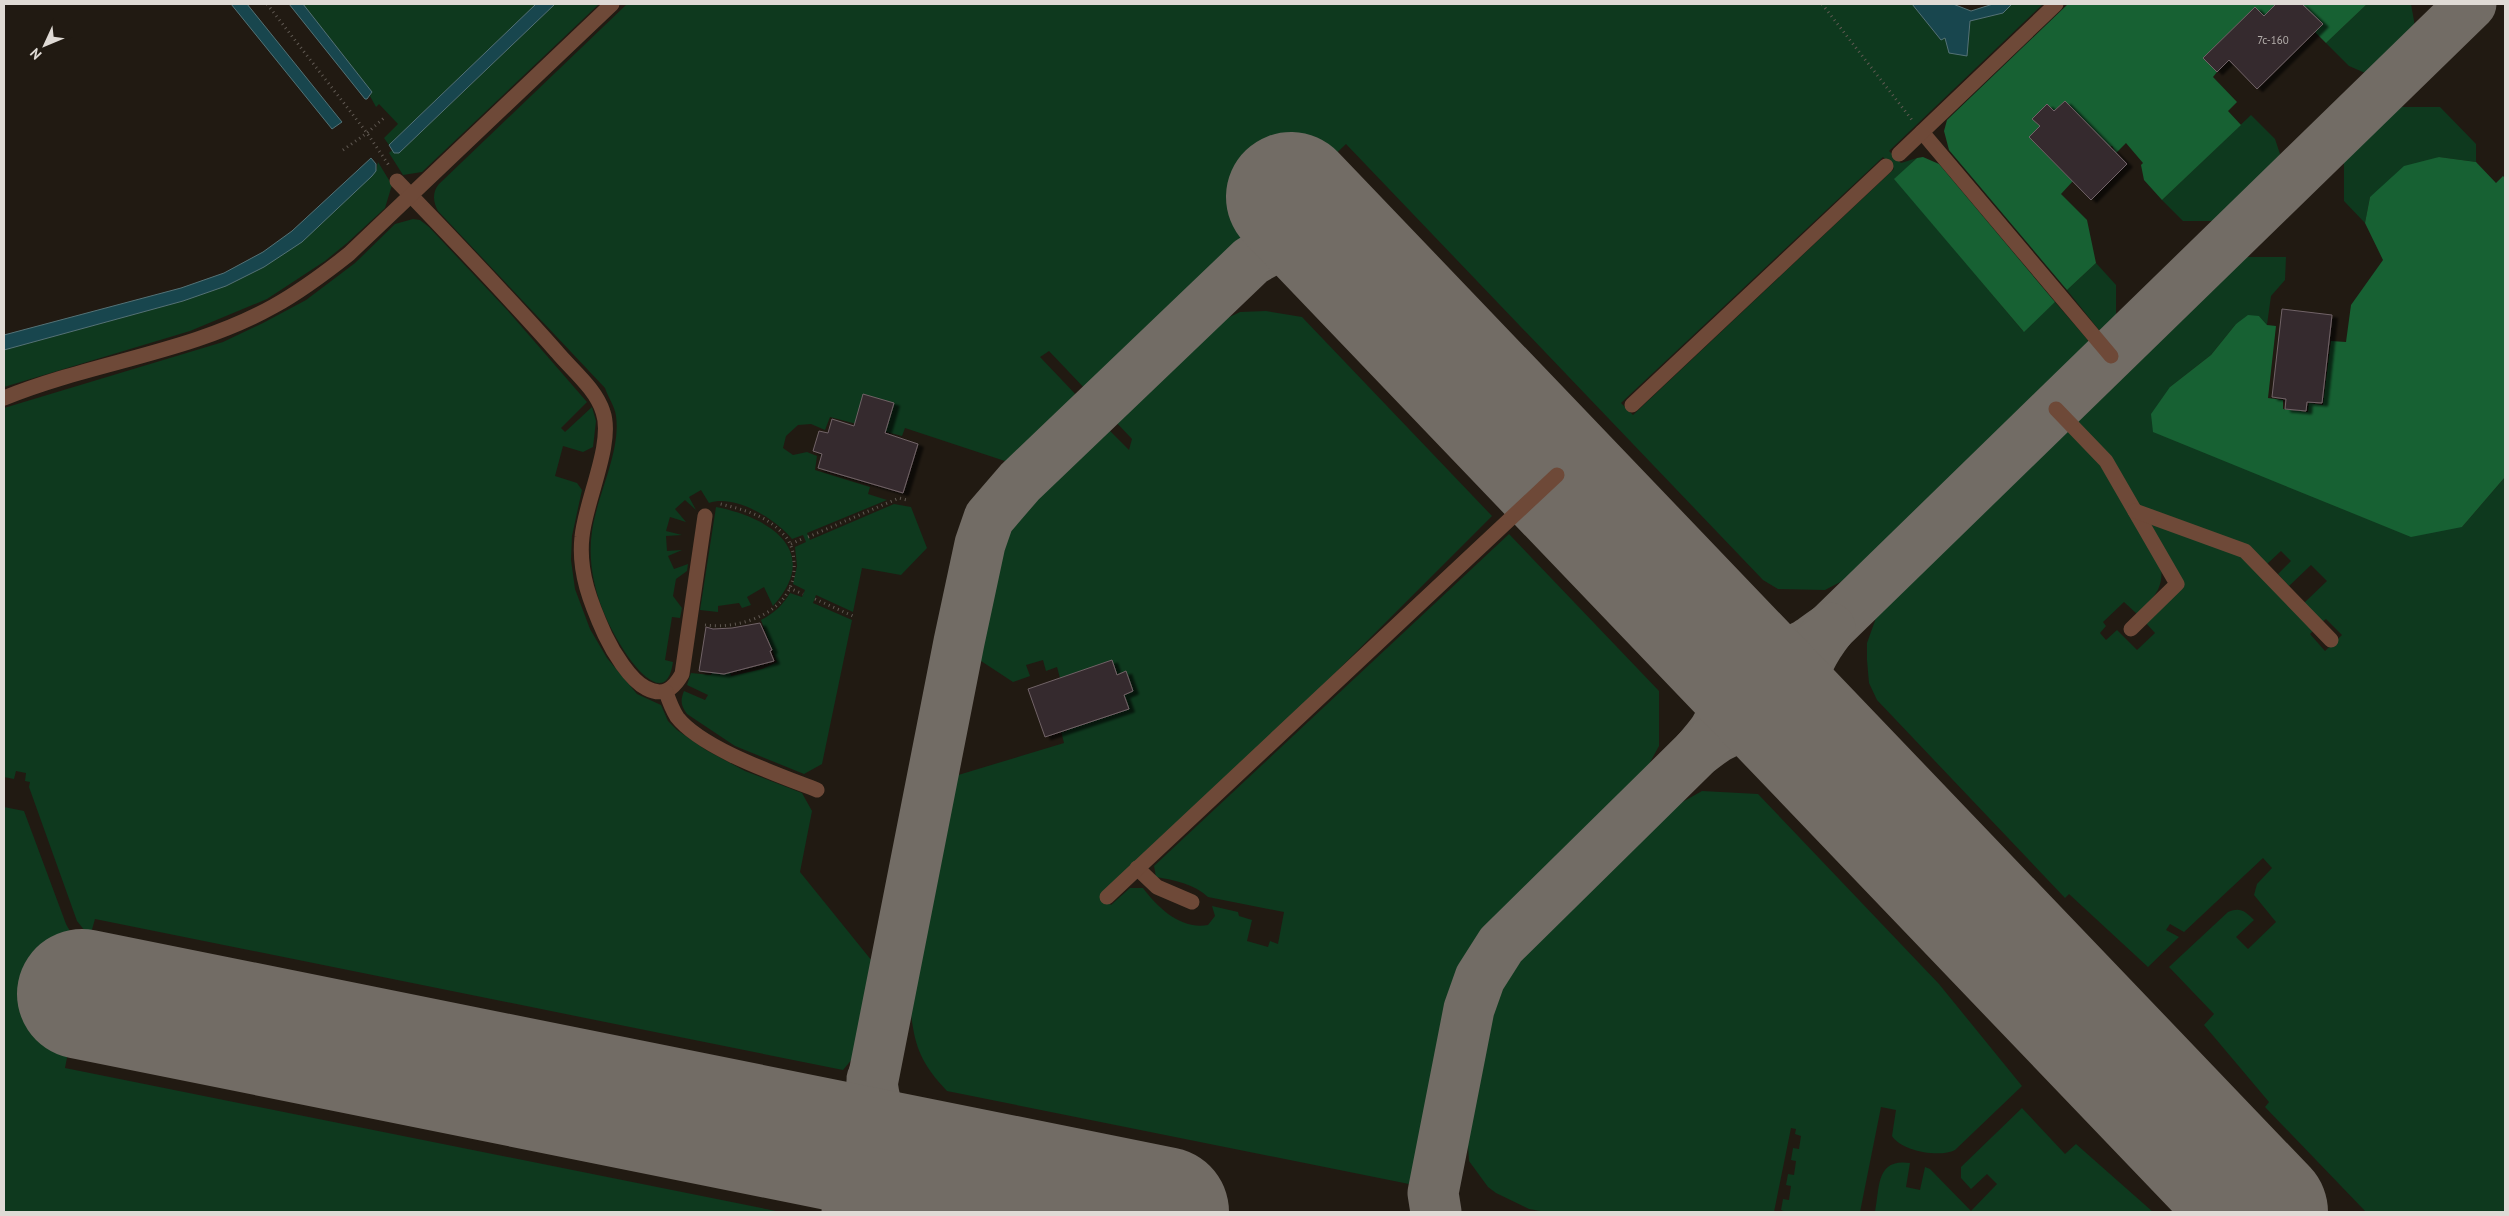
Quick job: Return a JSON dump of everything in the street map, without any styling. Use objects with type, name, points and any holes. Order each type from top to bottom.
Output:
[{"type":"street","points":[[4,398],[206,336],[273,307],[302,290],[349,254],[612,4]]},
{"type":"street","points":[[1898,154],[2056,4]]},
{"type":"street","points":[[1922,132],[2111,356]]},
{"type":"street","points":[[1632,405],[1886,166]]},
{"type":"street","points":[[396,181],[521,312],[594,394],[603,411],[606,426],[605,440],[582,538],[581,561],[589,601],[613,653],[641,686],[654,692],[666,692],[676,685],[682,674],[705,516]]},
{"type":"street","points":[[2056,409],[2106,461],[2177,584],[2131,629]]},
{"type":"street","points":[[1107,898],[1557,474]]},
{"type":"street","points":[[2135,511],[2245,550],[2331,640]]},
{"type":"street","points":[[666,692],[678,718],[711,742],[748,762],[817,790]]},
{"type":"street","points":[[1137,868],[1157,887],[1192,902]]},
{"type":"path","points":[[267,4],[367,133],[388,163],[396,181]]},
{"type":"path","points":[[1822,4],[1922,132]]},
{"type":"path","points":[[343,150],[385,117]]},
{"type":"path","points":[[790,544],[899,498],[907,500]]},
{"type":"path","points":[[689,622],[724,626],[751,620],[772,610],[786,595],[794,568],[790,544],[772,524],[750,512],[716,503],[705,516]]},
{"type":"path","points":[[789,588],[803,594]]},
{"type":"path","points":[[814,599],[853,616]]},
{"type":"green space","points":[[303,4],[536,4],[389,145],[384,138],[398,124],[379,104],[376,107],[370,96],[372,92]]},
{"type":"green space","points":[[555,4],[599,4],[422,172],[403,175],[389,153],[392,150],[399,153]]},
{"type":"green space","points":[[627,4],[1912,4],[1940,39],[1945,38],[1967,56],[1970,21],[2003,13],[2012,4],[2043,4],[1889,151],[1901,163],[1917,158],[1895,179],[2023,331],[2055,302],[2087,339],[2091,348],[1867,568],[1825,590],[1778,589],[1763,580],[1346,144],[1088,392],[1049,351],[1040,357],[1081,400],[1014,464],[905,428],[902,436],[830,417],[825,430],[811,424],[798,425],[786,436],[783,448],[793,455],[807,452],[817,456],[815,470],[870,487],[868,494],[887,500],[807,533],[810,540],[894,504],[911,507],[927,548],[901,575],[862,568],[853,612],[816,595],[813,603],[852,620],[822,764],[804,774],[735,746],[687,714],[682,706],[684,691],[705,700],[708,695],[687,685],[691,673],[711,675],[713,663],[729,664],[731,676],[762,669],[777,662],[761,620],[777,609],[790,593],[802,597],[805,590],[793,584],[797,566],[795,547],[806,542],[803,535],[792,539],[785,531],[765,516],[743,505],[720,501],[709,503],[701,490],[689,497],[696,510],[685,500],[675,509],[686,522],[670,517],[666,531],[682,535],[666,536],[667,551],[682,550],[668,556],[674,569],[688,564],[687,571],[676,579],[673,596],[682,608],[680,618],[672,617],[665,660],[673,662],[667,680],[662,683],[656,683],[644,675],[632,662],[613,633],[599,600],[592,566],[592,531],[612,459],[617,430],[613,406],[605,388],[438,211],[434,197],[435,190],[439,184]],"holes":[[[1883,157],[1894,169],[1633,415],[1621,403]]]},
{"type":"green space","points":[[2068,4],[2276,4],[2264,16],[2255,7],[2204,58],[2217,72],[2213,77],[2237,102],[2228,111],[2241,125],[2162,200],[2144,180],[2141,165],[2143,163],[2126,143],[2116,153],[2112,146],[2110,147],[2065,101],[2054,111],[2047,104],[2033,118],[2040,126],[2029,137],[2073,181],[2061,194],[2087,220],[2096,263],[2067,290],[1949,150],[1944,131],[1947,120]]},
{"type":"green space","points":[[2302,4],[2367,4],[2326,43],[2315,32],[2322,24]]},
{"type":"green space","points":[[2367,4],[2411,4],[2416,32],[2372,76],[2349,66],[2326,43]]},
{"type":"green space","points":[[2396,107],[2440,107],[2476,144],[2476,162],[2439,157],[2370,197],[2365,223],[2344,201],[2344,160]]},
{"type":"green space","points":[[2251,115],[2275,139],[2283,163],[2223,221],[2183,221],[2162,200]]},
{"type":"green space","points":[[1923,157],[1939,164],[2055,302],[2024,332],[1894,179],[1917,158]]},
{"type":"green space","points":[[2439,157],[2476,162],[2496,183],[2503,176],[2505,178],[2505,477],[2462,527],[2411,537],[2153,432],[2151,414],[2170,387],[2211,355],[2236,324],[2248,315],[2259,316],[2267,325],[2276,326],[2268,398],[2283,400],[2283,409],[2308,412],[2309,403],[2323,405],[2331,341],[2346,342],[2351,305],[2383,260],[2365,223],[2370,197],[2404,166]]},
{"type":"green space","points":[[378,162],[392,185],[385,208],[325,261],[267,299],[190,331],[4,387],[4,350],[183,301],[226,286],[376,171]]},
{"type":"green space","points":[[413,219],[420,220],[429,227],[508,311],[587,402],[561,428],[565,432],[592,407],[596,421],[593,447],[583,452],[563,446],[555,476],[577,483],[582,490],[572,536],[571,560],[575,589],[590,629],[607,658],[637,694],[661,705],[668,721],[677,730],[706,750],[745,771],[802,793],[812,811],[800,872],[872,961],[853,1058],[843,1070],[95,919],[91,933],[85,931],[77,921],[29,787],[30,782],[25,781],[26,773],[16,771],[14,779],[4,777],[4,408],[223,342],[306,300],[355,263],[395,224]]},
{"type":"green space","points":[[2245,257],[2286,257],[2285,280],[2271,296],[2267,325],[2259,316],[2236,324],[2211,355],[2170,387],[2462,527],[2505,477],[2505,1212],[2366,1212],[2265,1107],[2269,1102],[2204,1025],[2214,1014],[2169,967],[2228,912],[2242,911],[2254,920],[2236,937],[2248,949],[2276,922],[2254,895],[2257,884],[2272,868],[2263,858],[2184,932],[2170,924],[2166,930],[2179,937],[2148,967],[2069,894],[2065,898],[1877,700],[1869,683],[1867,643],[1876,618],[1899,587],[2058,430],[2069,432],[2099,462],[2161,567],[2161,582],[2156,594],[2137,614],[2124,602],[2103,622],[2106,626],[2100,633],[2106,640],[2117,630],[2137,650],[2155,633],[2146,623],[2184,586],[2148,523],[2243,556],[2314,630],[2310,634],[2325,651],[2342,635],[2326,619],[2322,622],[2304,603],[2327,581],[2311,565],[2289,586],[2278,574],[2291,561],[2281,551],[2267,564],[2138,505],[2079,425],[2076,414]]},
{"type":"green space","points":[[2096,263],[2116,285],[2116,325],[2107,335],[2099,330],[2067,290]]},
{"type":"green space","points":[[1266,311],[1302,317],[1492,516],[1319,689],[1101,895],[1111,905],[1130,888],[1143,888],[1163,910],[1180,921],[1198,926],[1208,925],[1215,916],[1212,906],[1238,912],[1239,916],[1252,920],[1247,941],[1268,947],[1270,941],[1278,944],[1284,912],[1208,897],[1196,889],[1177,881],[1156,877],[1154,866],[1509,534],[1659,691],[1659,746],[1637,786],[1488,935],[1473,953],[1459,980],[1414,1185],[947,1091],[924,1061],[916,1042],[914,1031],[910,1004],[955,776],[1064,743],[1061,731],[1065,732],[1068,729],[1129,709],[1124,695],[1133,691],[1126,672],[1117,675],[1112,660],[1060,678],[1057,667],[1046,671],[1043,660],[1026,665],[1030,676],[1013,682],[978,659],[1003,539],[1017,511],[1106,427],[1129,450],[1132,439],[1113,419],[1209,327],[1240,312]]},
{"type":"green space","points":[[716,507],[736,512],[771,528],[783,540],[791,553],[793,569],[787,586],[773,606],[764,587],[747,597],[751,605],[742,608],[739,603],[718,606],[718,612],[700,610]]},
{"type":"green space","points":[[1702,791],[1758,794],[1939,984],[2022,1086],[1955,1150],[1948,1152],[1921,1152],[1904,1146],[1892,1136],[1896,1110],[1881,1107],[1860,1212],[1786,1212],[1781,1210],[1783,1199],[1789,1200],[1791,1186],[1786,1185],[1788,1174],[1794,1175],[1796,1161],[1791,1160],[1793,1148],[1799,1149],[1801,1136],[1795,1134],[1796,1129],[1791,1128],[1774,1212],[1546,1212],[1529,1209],[1496,1193],[1488,1187],[1469,1161],[1466,1112],[1489,1006],[1499,981],[1521,951],[1661,814]]},
{"type":"green space","points":[[4,807],[24,811],[66,924],[75,937],[89,945],[65,1068],[781,1212],[4,1212]]},
{"type":"green space","points":[[2022,1108],[2065,1154],[2076,1144],[2153,1212],[1875,1212],[1879,1184],[1885,1169],[1899,1163],[1910,1163],[1906,1187],[1920,1190],[1925,1167],[1930,1169],[1971,1211],[1997,1184],[1987,1174],[1971,1189],[1961,1178],[1961,1167]]},
{"type":"water","points":[[231,4],[247,4],[342,122],[332,129]]},
{"type":"water","points":[[289,4],[303,4],[372,92],[367,99],[365,99]]},
{"type":"water","points":[[536,4],[555,4],[399,153],[394,153],[389,145]]},
{"type":"water","points":[[1912,4],[1953,4],[1971,11],[1993,4],[2012,4],[2003,13],[1970,21],[1967,56],[1949,53],[1945,38],[1941,40]]},
{"type":"water","points":[[371,158],[376,164],[376,171],[372,176],[302,242],[264,267],[226,286],[183,301],[4,350],[4,335],[181,288],[224,273],[263,252],[292,231]]},
{"type":"building","points":[[2276,4],[2302,4],[2323,24],[2257,89],[2229,60],[2217,72],[2203,58],[2255,7],[2264,16]]},
{"type":"building","points":[[2065,101],[2127,164],[2091,200],[2029,137],[2040,126],[2032,119],[2047,104],[2054,111]]},
{"type":"building","points":[[2282,309],[2332,315],[2322,403],[2307,402],[2306,411],[2285,409],[2286,399],[2272,397]]},
{"type":"building","points":[[863,394],[894,403],[885,433],[918,444],[903,493],[818,468],[822,454],[813,451],[819,431],[828,433],[832,419],[854,426]]},
{"type":"building","points":[[760,623],[772,650],[770,651],[774,661],[724,674],[699,671],[706,627],[713,629],[732,628]]},
{"type":"building","points":[[1112,660],[1117,675],[1126,671],[1133,691],[1124,695],[1129,709],[1045,737],[1028,689]]},
{"type":"taxiway","points":[[1700,625],[1725,639],[1766,652],[1794,650],[1807,644],[1830,628],[2471,4]]},
{"type":"taxiway","points":[[847,1212],[959,642],[980,544],[989,518],[1020,482],[1251,261],[1279,246],[1302,239],[1314,240],[1325,244],[1353,261]]},
{"type":"taxiway","points":[[1697,752],[1714,731],[1721,718],[1724,704],[1724,690],[1718,662],[1700,625]]},
{"type":"taxiway","points":[[1826,756],[1808,721],[1802,690],[1809,661],[1830,628]]},
{"type":"taxiway","points":[[1436,1212],[1433,1193],[1469,1009],[1480,978],[1501,945],[1697,752],[1717,738],[1734,730],[1748,728],[1775,730],[1802,741],[1826,756]]},
{"type":"taxiway","points":[[872,1079],[878,1111],[892,1134],[913,1151],[941,1167]]},
{"type":"runway","points":[[1291,197],[2263,1212]]},
{"type":"runway","points":[[82,994],[1164,1212]]}]
